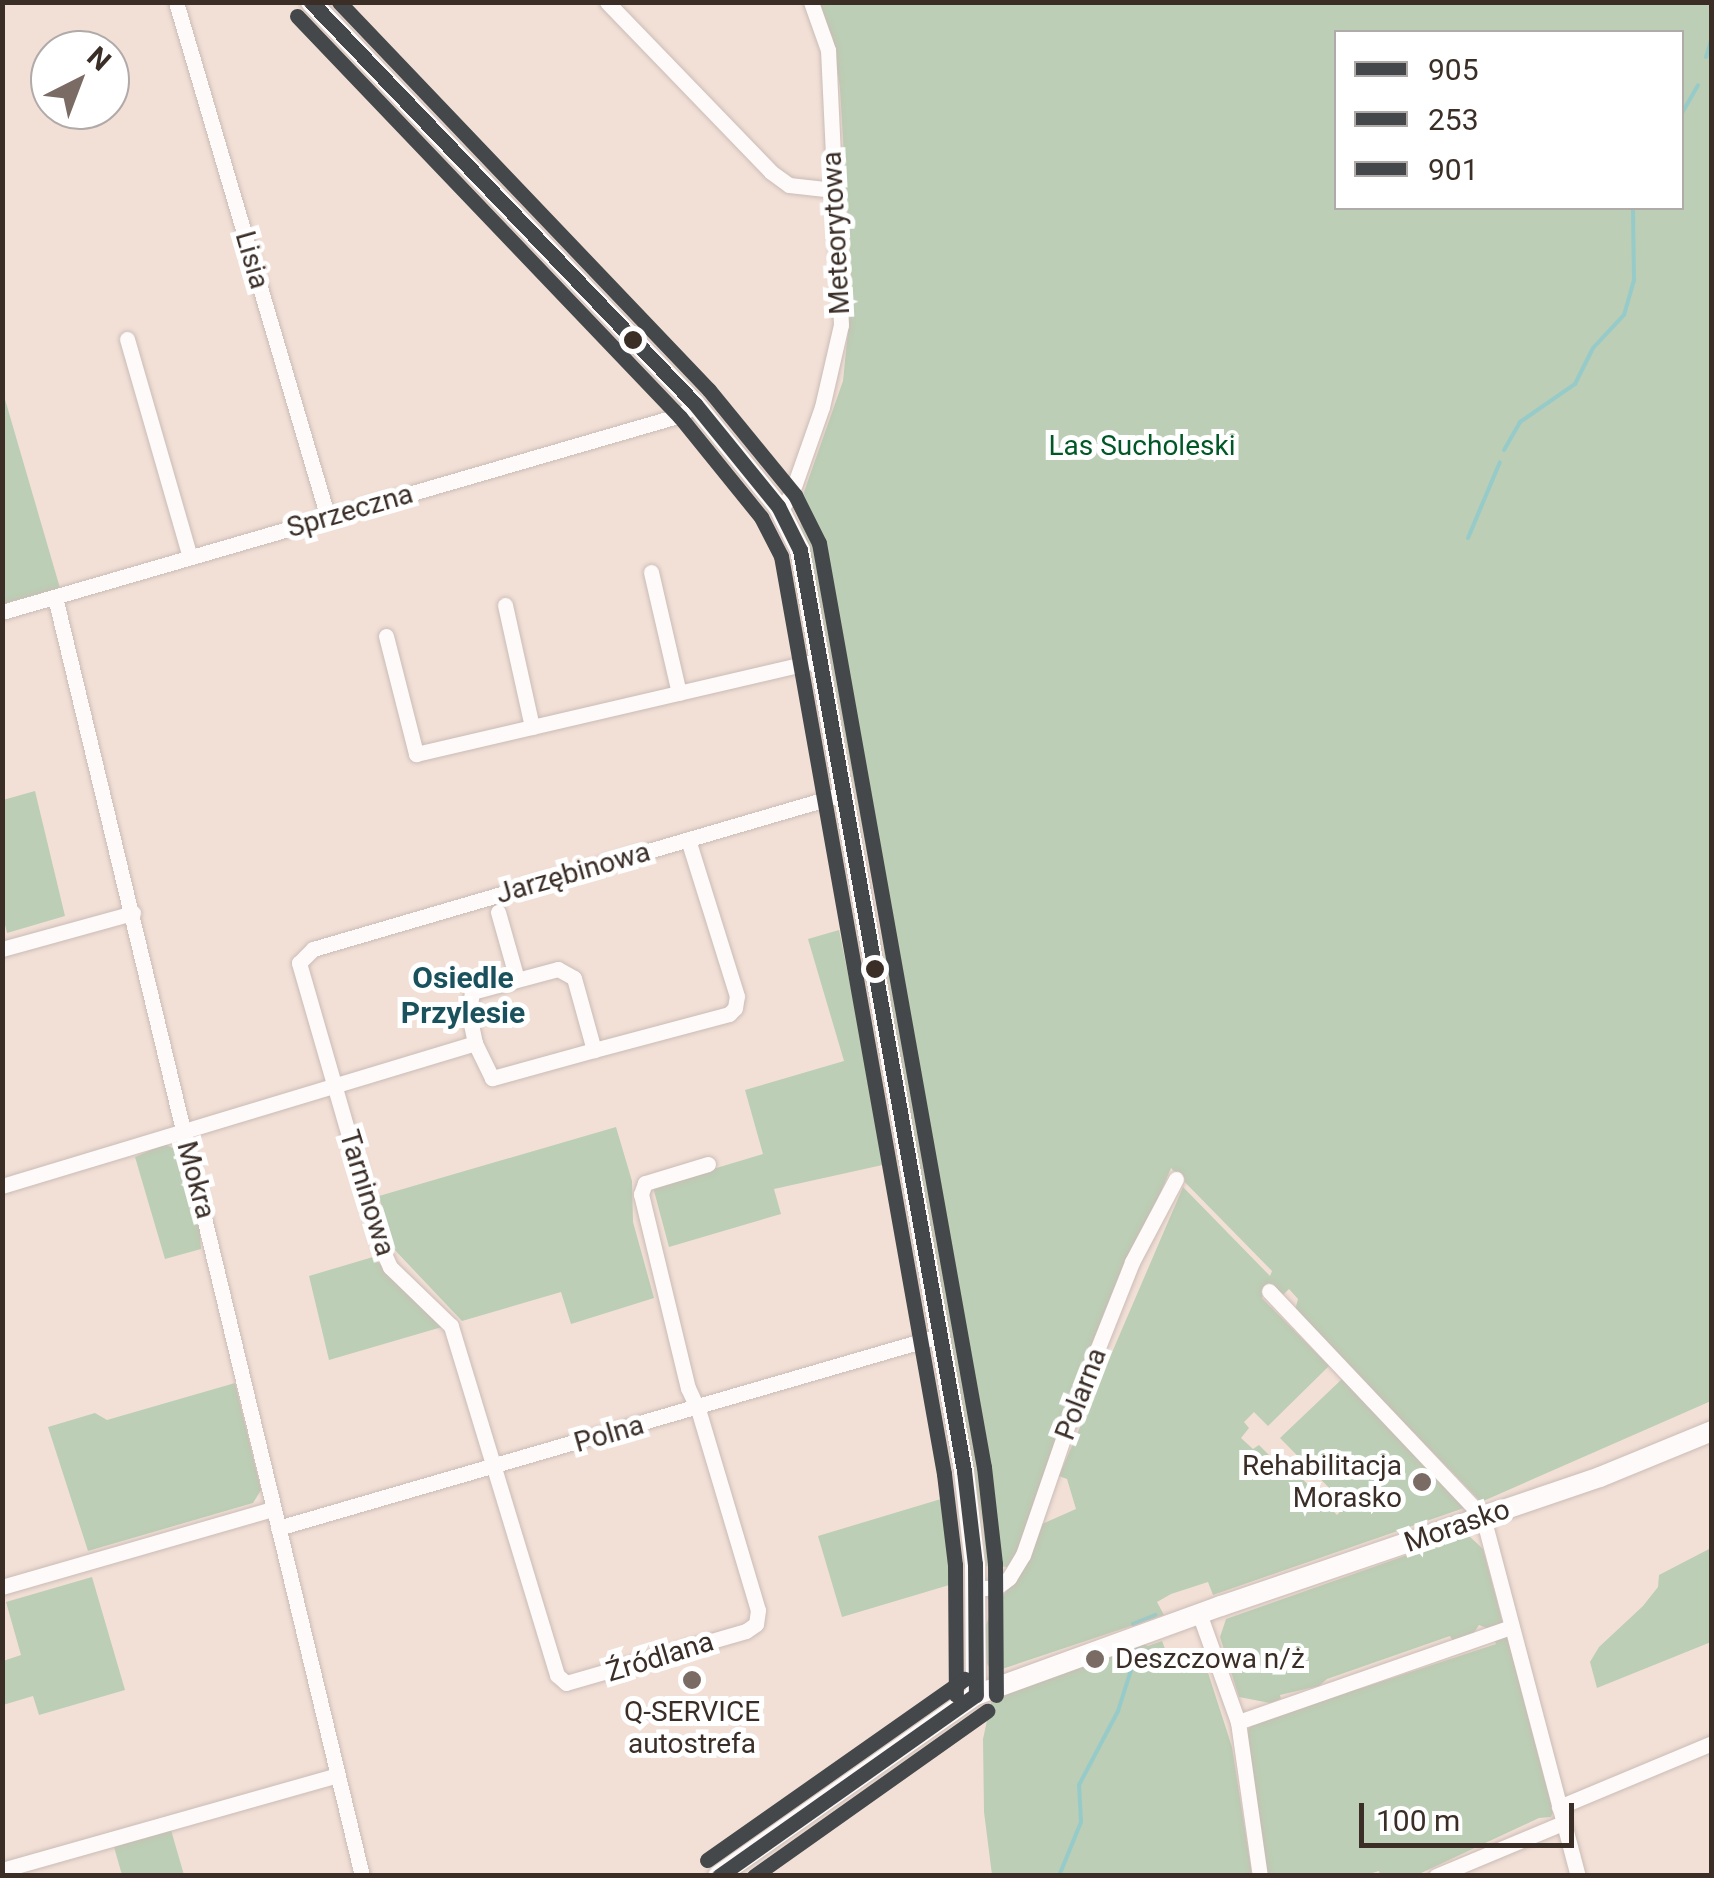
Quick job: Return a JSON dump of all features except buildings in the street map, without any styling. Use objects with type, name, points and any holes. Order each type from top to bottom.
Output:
[{"type":"street","name":"Lisia","points":[[176,2],[328,518]]},
{"type":"street","points":[[310,2],[695,404],[780,510],[805,566],[818,661],[969,1504],[976,1694]]},
{"type":"street","points":[[608,2],[771,172],[789,186],[834,190]]},
{"type":"street","name":"Meteorytowa","points":[[780,510],[791,495],[822,407],[841,325],[828,50],[811,2]]},
{"type":"street","points":[[127,339],[190,557]]},
{"type":"street","name":"Sprzeczna","points":[[2,612],[681,415],[695,404]]},
{"type":"street","points":[[651,572],[679,692]]},
{"type":"street","name":"Mokra","points":[[55,597],[362,1876]]},
{"type":"street","points":[[504,605],[532,727]]},
{"type":"street","points":[[386,636],[416,754],[818,661]]},
{"type":"street","name":"Jarzębinowa","points":[[304,953],[842,794]]},
{"type":"street","points":[[594,1050],[574,978],[567,970],[472,992],[469,1015],[475,1043],[492,1078],[693,1025],[735,1008],[737,996],[688,840]]},
{"type":"street","points":[[498,912],[517,979]]},
{"type":"street","points":[[2,949],[133,914]]},
{"type":"street","name":"Tarninowa","points":[[304,953],[299,963],[381,1246],[390,1267],[451,1326],[494,1467]]},
{"type":"street","points":[[2,1186],[475,1043]]},
{"type":"street","points":[[698,1408],[688,1388],[674,1336],[641,1194],[645,1183],[708,1164]]},
{"type":"street","name":"Polarna","points":[[974,1589],[996,1587],[1009,1578],[1023,1554],[1072,1413],[1132,1262],[1176,1178]]},
{"type":"street","points":[[1268,1291],[1483,1518],[1578,1876]]},
{"type":"street","name":"Polna","points":[[278,1528],[939,1336]]},
{"type":"street","name":"Źródlana","points":[[494,1467],[558,1674],[566,1683],[582,1681],[746,1631],[756,1624],[758,1610],[698,1408]]},
{"type":"street","name":"Morasko","points":[[718,1876],[976,1694],[1636,1464],[1712,1431]]},
{"type":"street","points":[[2,1586],[273,1509]]},
{"type":"street","points":[[1200,1613],[1238,1722],[1260,1876]]},
{"type":"street","points":[[1238,1722],[1512,1627]]},
{"type":"street","points":[[1436,1876],[1712,1743]]},
{"type":"street","points":[[2,1870],[335,1770]]},
{"type":"green space","name":"Las Sucholeski","points":[[817,3],[1711,3],[1711,1401],[1481,1502],[1295,1310],[1298,1299],[1289,1289],[1281,1297],[1268,1283],[1262,1298],[1329,1366],[1268,1426],[1254,1412],[1244,1422],[1249,1428],[1241,1438],[1253,1449],[1259,1445],[1283,1469],[1289,1465],[1337,1515],[1346,1505],[1280,1438],[1342,1379],[1467,1507],[1213,1595],[1208,1582],[1171,1594],[1157,1602],[1164,1615],[993,1672],[987,1664],[985,1627],[991,1612],[1017,1577],[1042,1524],[1076,1509],[1067,1479],[1059,1476],[1183,1187],[1270,1276],[1272,1271],[1171,1168],[1068,1411],[1011,1567],[986,1566],[983,1524],[912,1149],[879,917],[810,551],[801,529],[799,506],[843,381],[852,290],[840,89],[833,39]]},
{"type":"green space","points":[[2,389],[60,588],[3,604],[2,604]]},
{"type":"green space","points":[[35,791],[65,916],[7,933],[2,912],[3,800]]},
{"type":"green space","points":[[839,930],[887,1164],[774,1189],[781,1214],[669,1247],[653,1187],[763,1154],[745,1090],[844,1061],[808,939]]},
{"type":"green space","points":[[616,1127],[632,1181],[633,1222],[654,1298],[571,1324],[561,1292],[462,1321],[392,1247],[379,1196]]},
{"type":"green space","points":[[165,1144],[182,1153],[199,1220],[201,1249],[165,1259],[135,1157]]},
{"type":"green space","points":[[373,1257],[442,1327],[329,1360],[309,1276]]},
{"type":"green space","points":[[235,1383],[261,1490],[253,1503],[88,1551],[48,1427],[95,1413],[107,1420]]},
{"type":"green space","points":[[941,1499],[956,1583],[842,1617],[818,1536]]},
{"type":"green space","points":[[1467,1534],[1483,1549],[1503,1624],[1489,1629],[1479,1625],[1473,1634],[1453,1641],[1450,1636],[1327,1679],[1319,1686],[1280,1695],[1281,1699],[1270,1703],[1239,1697],[1220,1637],[1226,1619]]},
{"type":"green space","points":[[1711,1548],[1711,1642],[1597,1688],[1590,1662],[1599,1647],[1643,1606],[1658,1587],[1659,1575]]},
{"type":"green space","points":[[92,1577],[125,1690],[39,1715],[33,1696],[3,1705],[3,1661],[21,1655],[6,1602]]},
{"type":"green space","points":[[1507,1636],[1553,1812],[1551,1817],[1539,1818],[1417,1875],[1380,1875],[1379,1871],[1362,1876],[1265,1875],[1246,1733],[1252,1724],[1355,1685],[1359,1689],[1496,1644],[1494,1638]]},
{"type":"green space","points":[[1162,1641],[1169,1659],[1200,1648],[1232,1747],[1252,1875],[992,1875],[984,1812],[983,1739],[991,1702],[1008,1691],[1138,1642],[1148,1646]]},
{"type":"green space","points":[[171,1830],[184,1875],[122,1875],[114,1847]]},
{"type":"waterway","points":[[1706,57],[1712,37]]},
{"type":"waterway","points":[[1684,110],[1698,85]]},
{"type":"waterway","points":[[1504,450],[1520,422],[1575,384],[1593,348],[1624,315],[1634,281],[1633,210]]},
{"type":"waterway","points":[[1468,538],[1500,462]]},
{"type":"waterway","points":[[1133,1624],[1155,1615]]},
{"type":"waterway","points":[[1059,1876],[1081,1822],[1079,1785],[1118,1711],[1138,1648]]},
{"type":"transit line","name":"905","points":[[311,2],[695,404],[778,506],[800,550],[964,1471],[975,1564],[976,1695]]},
{"type":"transit line","name":"901","points":[[339,2],[709,390],[795,495],[819,543],[984,1467],[995,1564],[996,1695]]},
{"type":"transit line","name":"253","points":[[297,16],[680,417],[761,517],[781,556],[944,1474],[955,1565],[956,1695]]},
{"type":"transit line","name":"901","points":[[707,1860],[965,1679]]},
{"type":"transit line","name":"905","points":[[719,1876],[976,1695]]},
{"type":"transit line","name":"253","points":[[754,1876],[987,1711]]},
{"type":"place","name":"Rehabilitacja Morasko","points":[[1422,1482]]},
{"type":"place","name":"Deszczowa n/ż","points":[[1095,1659]]},
{"type":"place","name":"Q-SERVICE autostrefa","points":[[692,1680]]},
{"type":"district","name":"Osiedle Przylesie","points":[[463,995]]}]
